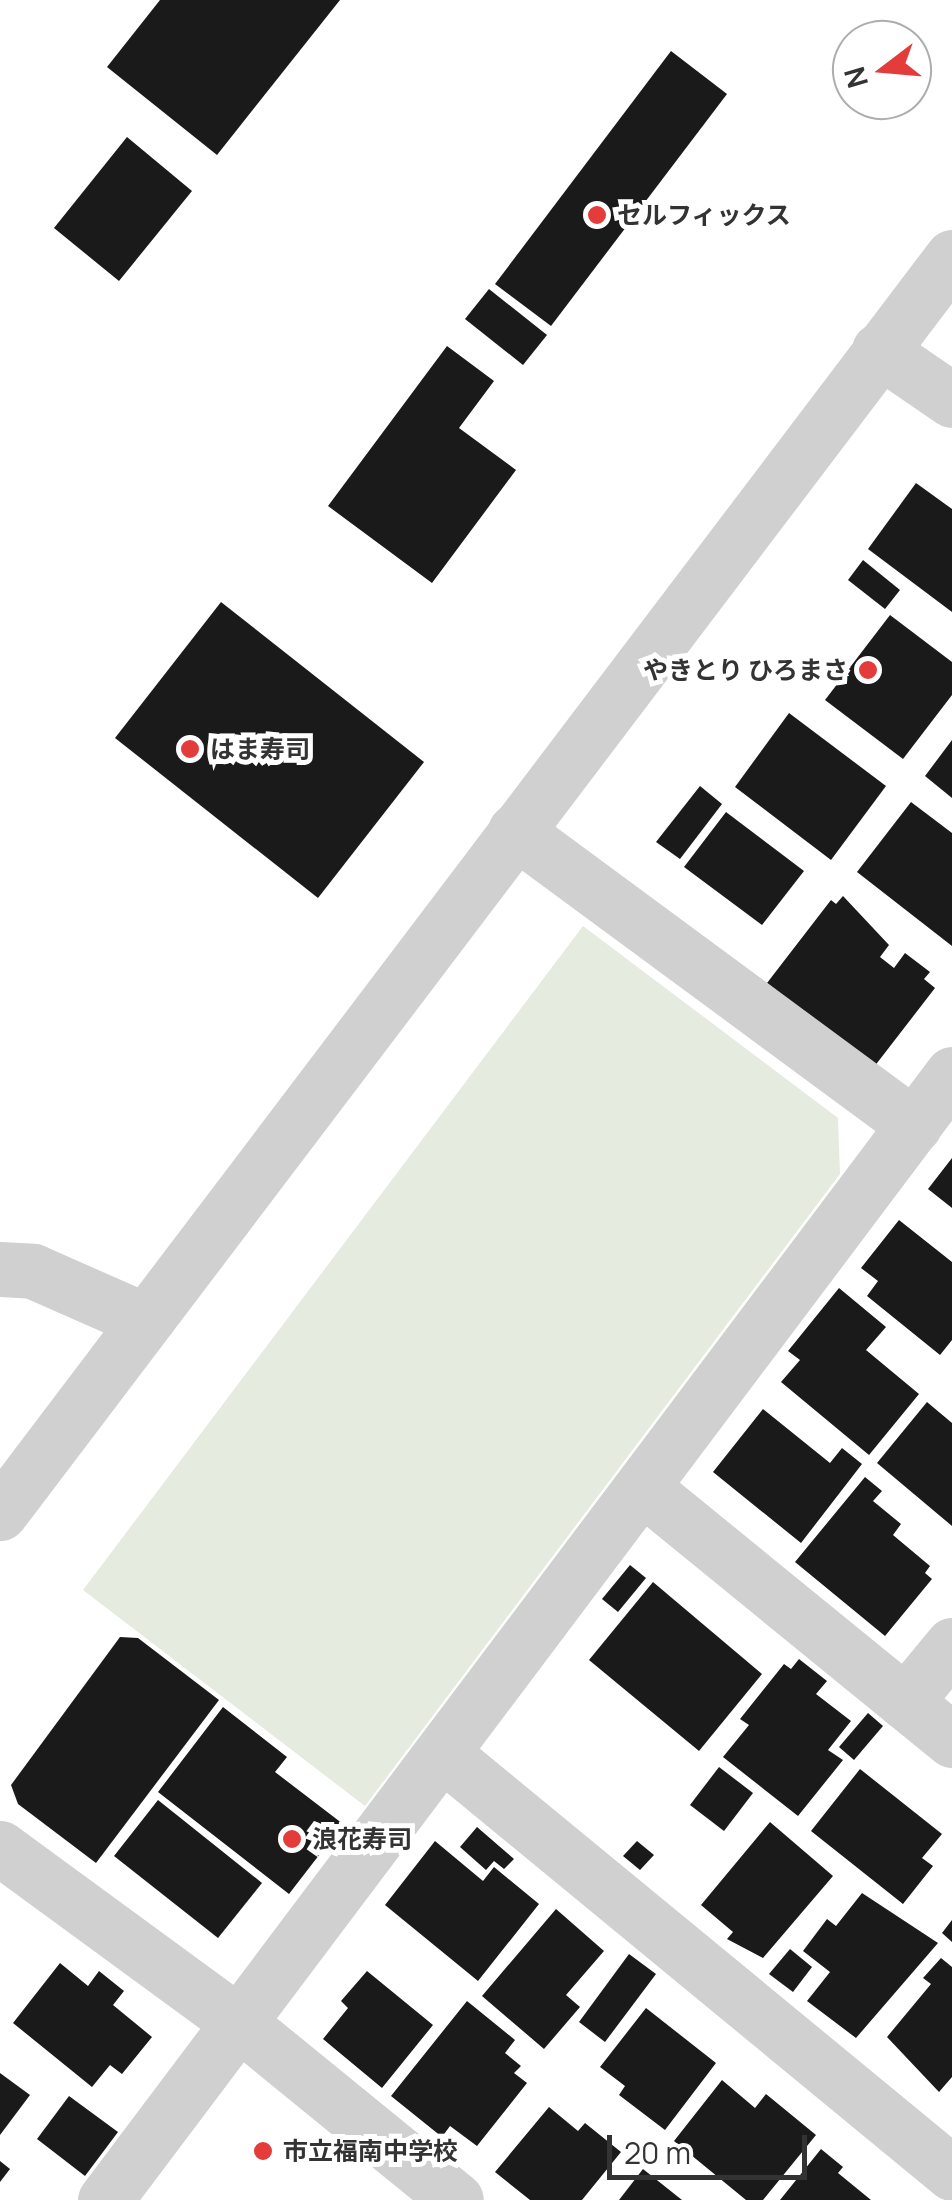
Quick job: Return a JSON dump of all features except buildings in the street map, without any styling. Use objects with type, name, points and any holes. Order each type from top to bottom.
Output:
[{"type":"street","points":[[0,1514],[142,1319],[952,257]]},
{"type":"street","points":[[880,350],[952,400]]},
{"type":"street","points":[[515,831],[914,1125]]},
{"type":"street","points":[[105,2200],[952,1074]]},
{"type":"street","points":[[0,1269],[33,1271],[142,1319]]},
{"type":"street","points":[[643,1488],[952,1740]]},
{"type":"street","points":[[905,1702],[952,1646]]},
{"type":"street","points":[[442,1753],[952,2173]]},
{"type":"street","points":[[0,1848],[238,2022],[456,2200]]},
{"type":"shaded area","points":[[583,926],[838,1118],[840,1174],[365,1806],[83,1590]]},
{"type":"place","name":"セルフィックス","points":[[597,215]]},
{"type":"place","name":"やきとり ひろまさ","points":[[868,670]]},
{"type":"place","name":"はま寿司","points":[[190,749]]},
{"type":"place","name":"浪花寿司","points":[[292,1839]]},
{"type":"place","name":"市立福南中学校","points":[[263,2151]]}]
